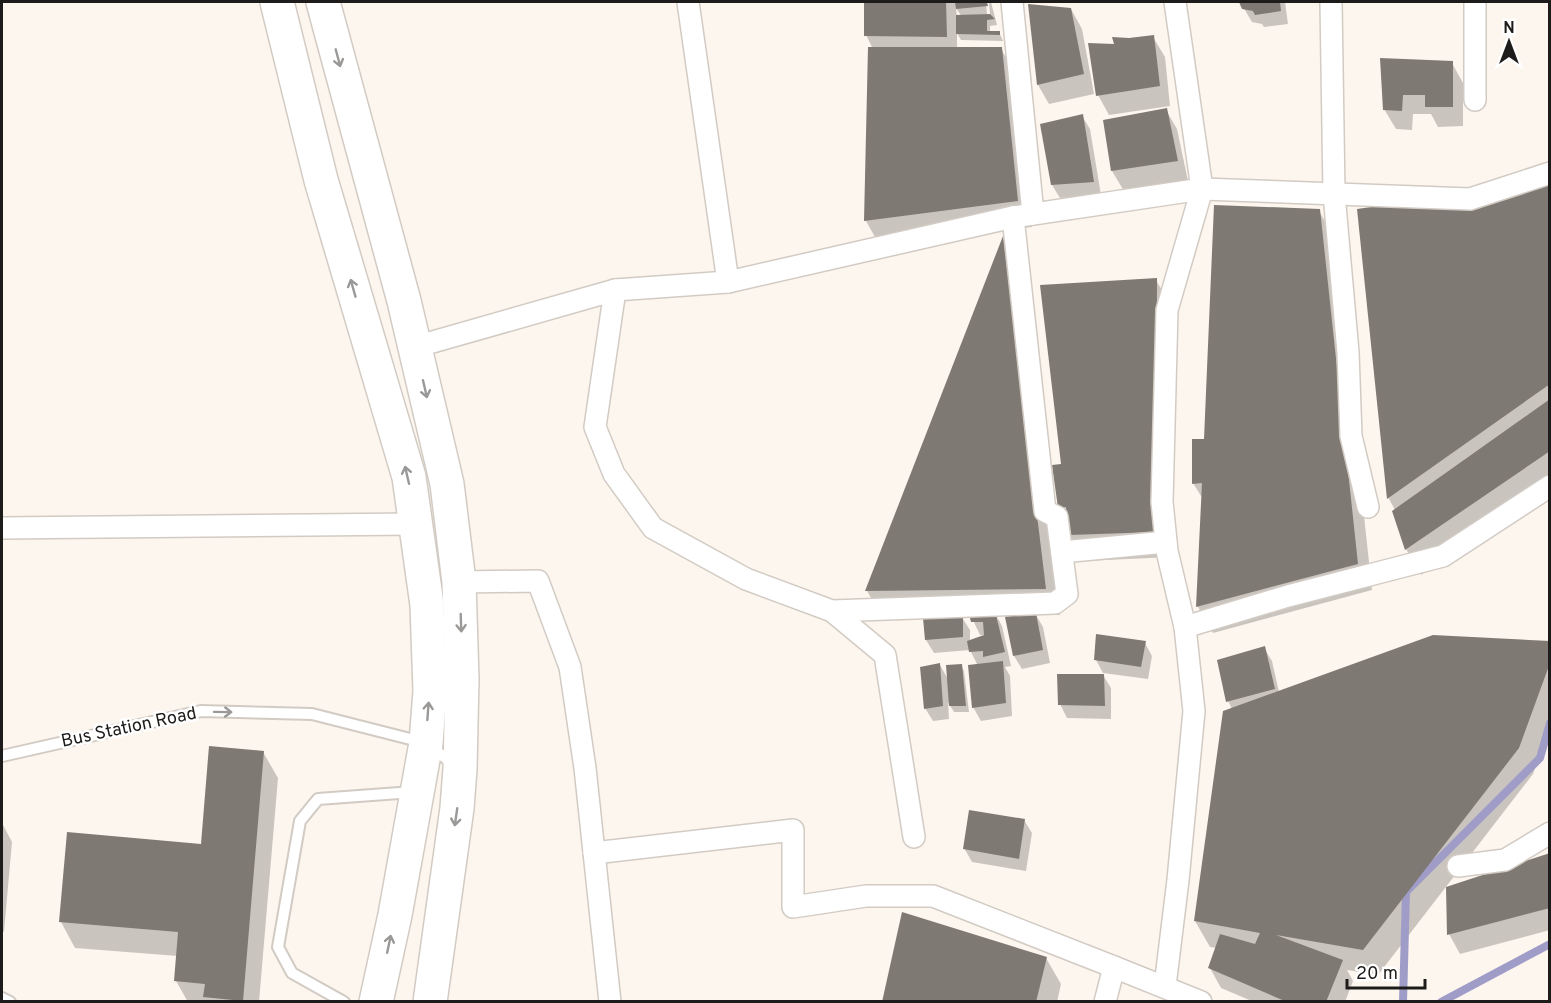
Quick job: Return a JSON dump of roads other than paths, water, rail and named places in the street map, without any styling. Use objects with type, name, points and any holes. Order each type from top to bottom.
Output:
[{"type":"main road","points":[[277,2],[321,180],[409,477],[427,605],[430,691],[426,743],[395,915],[376,1002]]},
{"type":"main road","points":[[323,2],[415,347],[447,484],[459,582],[462,679],[460,770],[457,808],[430,1002]]},
{"type":"street","points":[[688,2],[728,282]]},
{"type":"street","points":[[832,611],[1056,603],[1067,594],[1057,516],[1045,511],[1023,216],[1012,2]]},
{"type":"street","points":[[1165,986],[1178,880],[1194,711],[1185,627],[1166,542],[1162,502],[1167,310],[1202,189],[1175,2]]},
{"type":"street","points":[[1331,2],[1334,194],[1348,352],[1350,436],[1368,507]]},
{"type":"street","points":[[1475,2],[1475,100]]},
{"type":"street","points":[[415,347],[615,290],[728,282],[1023,216],[1202,189],[1470,199],[1550,173]]},
{"type":"street","points":[[615,290],[595,427],[614,474],[653,528],[746,579],[832,611],[885,655],[914,837]]},
{"type":"street","points":[[1185,627],[1288,596],[1443,556],[1550,486]]},
{"type":"street","points":[[2,528],[416,524]]},
{"type":"street","points":[[1062,552],[1166,542]]},
{"type":"street","points":[[459,582],[538,581],[570,667],[585,768],[610,1002]]},
{"type":"street","points":[[594,853],[793,830],[793,907],[866,896],[933,896],[1201,1002]]},
{"type":"street","points":[[1458,866],[1505,860],[1550,833]]},
{"type":"street","points":[[1105,1002],[1114,966]]},
{"type":"lane","name":"Bus Station Road","points":[[2,756],[201,711],[312,714],[426,743],[460,770]]},
{"type":"lane","points":[[345,1002],[292,974],[278,947],[300,821],[318,799],[417,792]]},
{"type":"lane","points":[[2,998],[10,1002]]},
{"type":"waterway","points":[[1403,1002],[1406,892],[1540,758],[1550,723]]},
{"type":"waterway","points":[[1441,1002],[1550,944]]}]
